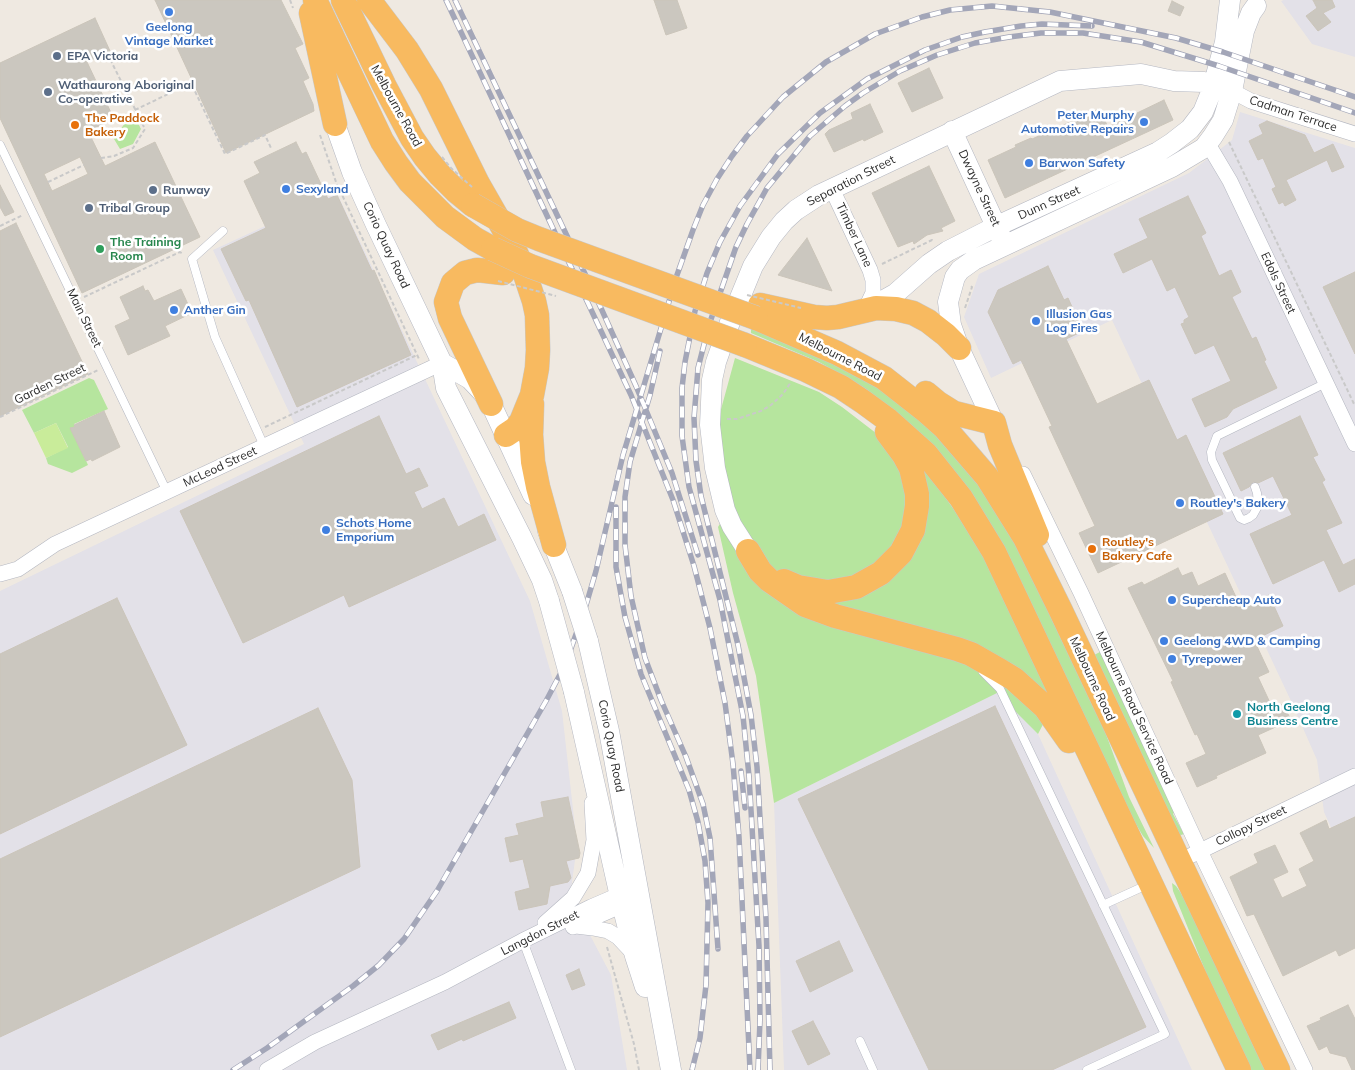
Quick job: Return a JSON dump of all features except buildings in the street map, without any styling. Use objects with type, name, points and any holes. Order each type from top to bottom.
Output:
[{"type":"highway","points":[[308,0],[335,124]]},
{"type":"highway","name":"Melbourne Road","points":[[315,0],[382,142],[410,182],[439,212],[456,226],[493,249],[530,266],[745,345],[806,370],[841,387],[888,420],[926,454],[956,491],[994,552],[1239,1070]]},
{"type":"highway","name":"Melbourne Road","points":[[343,0],[412,138],[440,175],[473,205],[516,230],[655,282],[758,311],[783,329],[836,353],[884,378],[926,410],[975,461],[1025,538],[1278,1070]]},
{"type":"highway","points":[[369,0],[407,50],[431,89],[478,184],[510,240],[523,268],[537,316],[537,368],[532,395],[531,435],[533,462],[538,488],[554,545]]},
{"type":"highway","points":[[491,404],[450,318],[446,302],[452,283],[465,273],[477,270],[503,273],[619,299]]},
{"type":"highway","points":[[758,311],[827,318],[867,310],[889,308],[913,314],[928,322],[946,335],[959,348]]},
{"type":"highway","points":[[783,329],[841,342],[857,349],[888,365],[948,410],[960,415],[994,423],[1000,446],[1043,550],[1060,611]]},
{"type":"highway","points":[[748,552],[785,582],[798,587],[828,592],[856,587],[875,577],[891,565],[908,542],[913,530],[917,506],[917,494],[911,468],[904,454],[889,434],[841,387]]},
{"type":"highway","points":[[506,435],[521,422],[532,395]]},
{"type":"highway","points":[[748,552],[768,580],[805,605],[835,616],[971,654],[1014,679],[1045,706],[1057,721],[1081,761],[1120,818]]},
{"type":"highway","name":"Collopy Street","points":[[1149,880],[1178,862]]},
{"type":"main road","points":[[1231,0],[1234,5],[1242,10],[1248,10],[1260,2]]},
{"type":"main road","points":[[1223,88],[1225,42],[1231,0]]},
{"type":"main road","points":[[1223,88],[1251,12],[1260,2]]},
{"type":"main road","name":"Separation Street","points":[[748,552],[732,526],[725,510],[712,447],[710,400],[716,362],[747,279],[766,244],[784,221],[796,210],[819,195],[1060,81],[1141,74],[1174,81],[1204,82],[1223,88]]},
{"type":"main road","name":"Dunn Street","points":[[867,310],[895,294],[940,256],[996,226],[1150,156],[1172,143],[1190,129],[1223,88]]},
{"type":"main road","name":"Dunn Street","points":[[959,348],[948,302],[955,277],[966,265],[1094,202],[1172,167],[1198,152],[1208,144],[1223,120],[1223,88]]},
{"type":"main road","name":"Corio Quay Road","points":[[335,124],[352,172],[442,363],[446,388],[542,580],[629,896],[671,1070]]},
{"type":"main road","name":"Edols Street","points":[[1190,129],[1208,144]]},
{"type":"main road","name":"Dwayne Street","points":[[952,131],[1005,246]]},
{"type":"main road","name":"Melbourne Road Service Road","points":[[959,348],[994,423]]},
{"type":"main road","name":"Corio Quay Road","points":[[442,363],[470,379],[482,390],[491,404],[554,545],[572,591],[588,641],[609,731],[635,956],[671,1070]]},
{"type":"main road","points":[[476,449],[506,435]]},
{"type":"street","name":"Cadman Terrace","points":[[1223,88],[1251,101],[1355,134]]},
{"type":"street","name":"Edols Street","points":[[1208,144],[1230,181],[1355,444]]},
{"type":"street","name":"Timber Lane","points":[[832,189],[871,272],[874,289],[867,310]]},
{"type":"street","name":"McLeod Street","points":[[0,574],[18,569],[55,544],[442,363]]},
{"type":"street","name":"Melbourne Road Service Road","points":[[994,423],[1029,485],[1058,545],[1200,851],[1305,1070]]},
{"type":"street","points":[[524,943],[573,898],[588,873],[593,850],[594,827],[585,738]]},
{"type":"street","name":"Collopy Street","points":[[1178,862],[1355,776]]},
{"type":"street","name":"Langdon Street","points":[[524,943],[575,926],[629,896]]},
{"type":"street","name":"Langdon Street","points":[[267,1070],[315,1042],[524,943],[629,896]]},
{"type":"street","points":[[575,926],[608,932],[623,942],[635,956]]},
{"type":"lane","name":"Main Street","points":[[0,145],[167,492]]},
{"type":"lane","points":[[223,231],[192,259],[215,337],[264,446]]},
{"type":"lane","points":[[1255,487],[1258,506],[1253,515],[1244,520],[1240,518],[1212,460],[1211,452],[1217,436],[1326,383]]},
{"type":"lane","points":[[954,648],[987,676],[1000,690],[1165,1034],[1087,1070]]},
{"type":"lane","points":[[1103,905],[1149,880]]},
{"type":"lane","points":[[524,943],[571,1070]]},
{"type":"lane","points":[[860,1041],[873,1070]]},
{"type":"path","points":[[101,158],[114,156],[133,148],[145,129],[109,57]]},
{"type":"path","points":[[135,110],[191,83],[225,154],[265,135],[271,148]]},
{"type":"path","points":[[1229,140],[1355,406]]},
{"type":"path","points":[[48,182],[84,165]]},
{"type":"path","points":[[0,226],[32,210]]},
{"type":"path","points":[[75,301],[180,252],[192,259]]},
{"type":"path","points":[[257,430],[416,354]]},
{"type":"path","name":"Garden Street","points":[[0,417],[107,366]]},
{"type":"shaded area","points":[[1355,0],[1355,57],[1312,44],[1281,1]]},
{"type":"shaded area","points":[[1240,112],[1355,148],[1355,881],[1324,812],[1317,760],[1112,320],[991,378],[964,317],[979,274],[1189,173],[1232,140]]},
{"type":"shaded area","points":[[337,193],[530,601],[562,711],[577,845],[570,897],[611,975],[627,1070],[0,1070],[0,591],[304,444],[213,250]]},
{"type":"shaded area","points":[[998,692],[1038,734],[1192,1070],[784,1070],[774,803]]},
{"type":"green space","points":[[135,117],[141,129],[133,144],[120,149],[114,139],[127,120]]},
{"type":"green space","points":[[751,328],[861,375],[908,408],[966,465],[1010,532],[1103,726],[1129,797],[1154,848],[1143,836],[1124,804],[947,463],[907,421],[866,389],[819,362],[751,333]]},
{"type":"green space","points":[[735,358],[819,392],[842,407],[928,473],[984,552],[1053,705],[1038,734],[997,693],[774,803],[756,676],[733,593],[718,527],[730,507],[717,424]]},
{"type":"green space","points":[[89,378],[94,380],[108,409],[74,424],[75,427],[71,428],[88,465],[72,473],[48,464],[46,458],[68,447],[56,423],[34,433],[22,410]]},
{"type":"green space","points":[[56,423],[68,448],[46,458],[34,433]]},
{"type":"green space","points":[[1102,651],[1176,810],[1173,814],[1184,834],[1178,836],[1094,655]]},
{"type":"green space","points":[[1172,883],[1185,899],[1265,1070],[1251,1070],[1215,995],[1173,891]]},
{"type":"railway","points":[[446,0],[631,395],[673,500],[694,566],[710,628],[725,703],[733,764],[739,837],[750,1070]]},
{"type":"railway","points":[[455,0],[596,297],[636,386],[672,473],[698,555]]},
{"type":"railway","points":[[233,1070],[353,986],[379,965],[404,939],[437,891],[546,701],[565,665],[584,612],[596,571],[623,455],[677,275],[693,230],[703,205],[732,156],[747,136],[783,97],[826,62],[875,34],[922,17],[950,10],[992,6],[1050,12],[1176,38],[1355,97]]},
{"type":"railway","points":[[758,1070],[760,1020],[759,946],[749,776],[743,716],[720,600],[689,487],[682,436],[682,388],[685,362],[695,311],[707,273],[720,242],[740,206],[778,154],[820,113],[867,79],[925,50],[962,37],[1042,24],[1092,26]]},
{"type":"railway","points":[[770,1070],[766,919],[757,767],[751,715],[738,645],[701,496],[696,461],[694,418],[698,368],[709,325],[736,247],[767,188],[810,136],[863,93],[900,71],[937,55],[975,43],[1009,37],[1041,33],[1083,33],[1141,42],[1219,66],[1355,113]]},
{"type":"railway","points":[[660,351],[650,395],[630,462],[625,497],[625,545],[631,596],[645,658],[686,757],[703,804],[710,838],[718,949]]},
{"type":"railway","points":[[616,507],[616,567],[625,617],[641,674],[689,790],[698,822],[705,861],[708,903],[706,985],[700,1038],[692,1070]]},
{"type":"railway","points":[[741,771],[745,808]]},
{"type":"place","name":"Geelong Vintage Market","points":[[169,12]]},
{"type":"place","name":"EPA Victoria","points":[[57,56]]},
{"type":"place","name":"Wathaurong Aboriginal Co-operative","points":[[48,92]]},
{"type":"place","name":"Peter Murphy Automotive Repairs","points":[[1144,122]]},
{"type":"place","name":"The Paddock Bakery","points":[[75,125]]},
{"type":"place","name":"Barwon Safety","points":[[1029,163]]},
{"type":"place","name":"Sexyland","points":[[286,189]]},
{"type":"place","name":"Runway","points":[[153,190]]},
{"type":"place","name":"Tribal Group","points":[[89,208]]},
{"type":"place","name":"The Training Room","points":[[100,249]]},
{"type":"place","name":"Anther Gin","points":[[174,310]]},
{"type":"place","name":"Illusion Gas Log Fires","points":[[1036,321]]},
{"type":"place","name":"Routley's Bakery","points":[[1180,503]]},
{"type":"place","name":"Schots Home Emporium","points":[[326,530]]},
{"type":"place","name":"Routley's Bakery Cafe","points":[[1092,549]]},
{"type":"place","name":"Supercheap Auto","points":[[1172,600]]},
{"type":"place","name":"Geelong 4WD & Camping","points":[[1164,641]]},
{"type":"place","name":"Tyrepower","points":[[1172,659]]},
{"type":"place","name":"North Geelong Business Centre","points":[[1237,714]]}]
